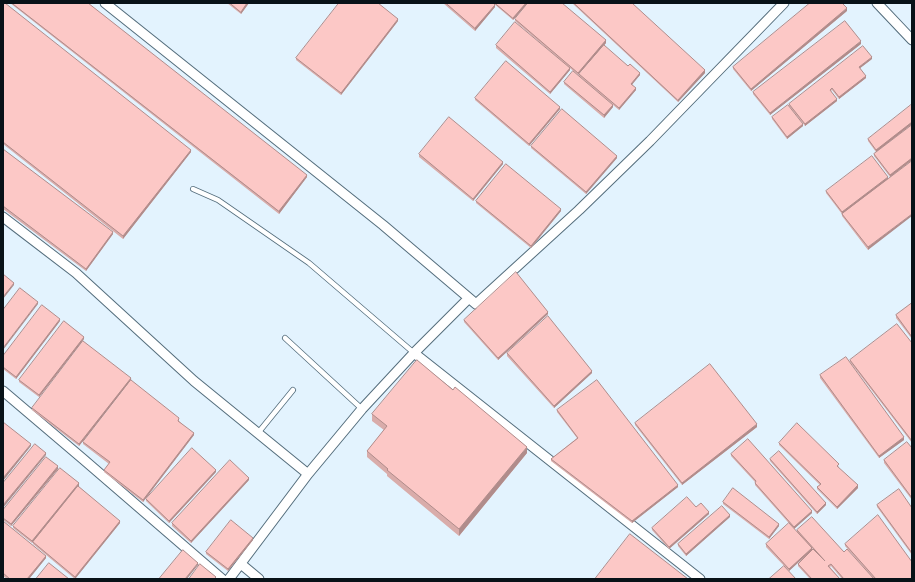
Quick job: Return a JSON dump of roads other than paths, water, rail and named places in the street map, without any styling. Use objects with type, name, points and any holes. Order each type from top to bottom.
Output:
[{"type":"street","points":[[105,3],[383,225],[476,304],[579,210],[784,3]]},
{"type":"street","points":[[877,3],[912,40]]},
{"type":"street","points":[[3,217],[76,273],[194,381],[308,474]]},
{"type":"street","points":[[229,579],[308,474],[362,409],[414,353],[469,298]]},
{"type":"street","points":[[414,353],[700,579]]},
{"type":"street","points":[[3,392],[222,579]]},
{"type":"street","points":[[240,564],[259,579]]},
{"type":"lane","points":[[193,189],[218,200],[309,263],[414,353]]},
{"type":"lane","points":[[285,338],[362,409]]},
{"type":"lane","points":[[258,433],[293,390]]}]
